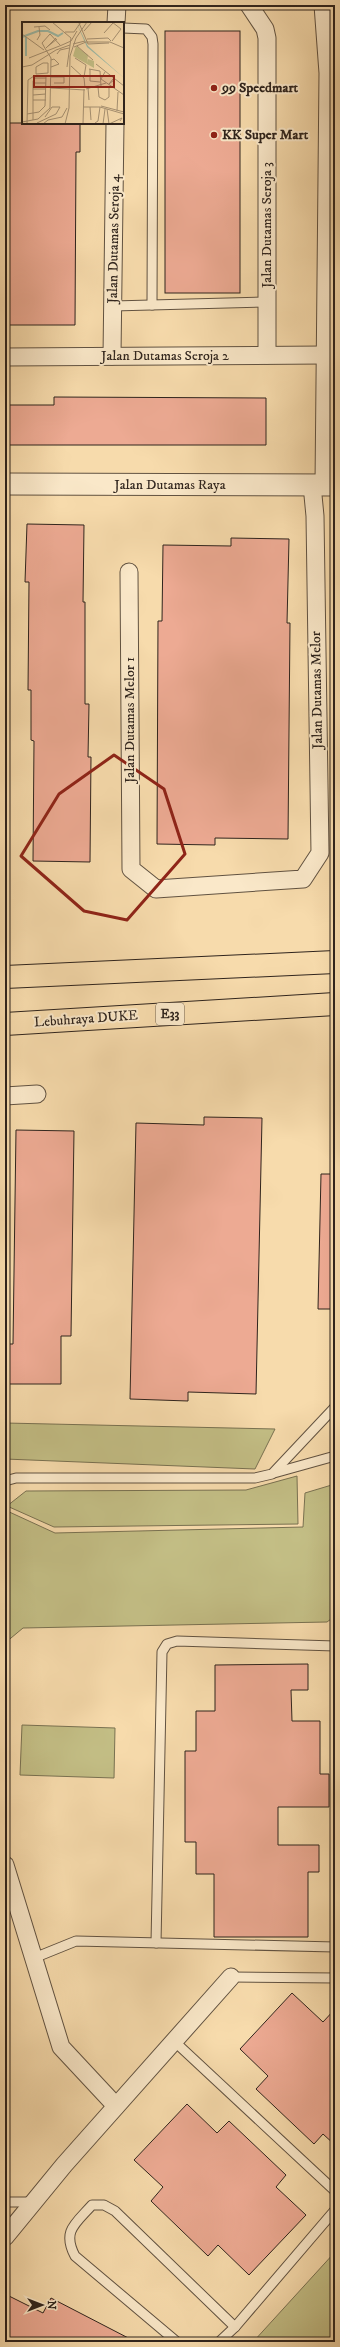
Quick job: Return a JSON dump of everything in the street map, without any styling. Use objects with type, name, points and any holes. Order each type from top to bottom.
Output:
[{"type":"highway","points":[[5,977],[335,962]]},
{"type":"highway","name":"Lebuhraya DUKE","points":[[5,1024],[335,1004]]},
{"type":"street","points":[[116,22],[117,5]]},
{"type":"street","name":"Jalan Dutamas Seroja 3","points":[[249,5],[265,29],[266,38],[267,355]]},
{"type":"street","points":[[324,5],[328,73],[331,231],[325,355],[324,485]]},
{"type":"street","name":"Jalan Dutamas Seroja 4","points":[[112,356],[115,124]]},
{"type":"street","name":"Jalan Dutamas Seroja 2","points":[[5,356],[325,355]]},
{"type":"street","name":"Jalan Dutamas Raya","points":[[5,484],[324,485]]},
{"type":"street","name":"Jalan Dutamas Melor","points":[[131,869],[156,889],[303,879],[320,853],[315,516],[324,485]]},
{"type":"street","name":"Jalan Dutamas Melor 1","points":[[129,572],[131,869]]},
{"type":"street","points":[[5,1096],[36,1094]]},
{"type":"street","points":[[5,1865],[8,1882],[34,1958],[61,2047],[116,2106]]},
{"type":"street","points":[[5,2237],[32,2202],[231,1977]]},
{"type":"lane","points":[[124,28],[146,29],[152,37],[153,44],[152,305]]},
{"type":"lane","points":[[113,306],[267,302]]},
{"type":"lane","points":[[272,1474],[335,1407]]},
{"type":"lane","points":[[5,1481],[16,1478],[255,1478],[335,1456]]},
{"type":"lane","points":[[156,1943],[162,1652],[167,1644],[177,1641],[335,1646]]},
{"type":"lane","points":[[34,1958],[76,1941],[335,1948]]},
{"type":"lane","points":[[231,1977],[335,1978]]},
{"type":"lane","points":[[174,2041],[335,2191]]},
{"type":"lane","points":[[5,2202],[32,2202]]},
{"type":"lane","points":[[177,2342],[75,2256],[69,2244],[70,2229],[92,2205],[104,2205],[115,2211],[235,2327]]},
{"type":"lane","points":[[219,2342],[235,2327],[335,2210]]},
{"type":"highlighted area","points":[[114,755],[164,789],[185,854],[127,920],[84,911],[21,856],[59,794]]},
{"type":"shaded area","points":[[5,1423],[275,1429],[255,1469],[5,1459]]},
{"type":"shaded area","points":[[297,1476],[298,1524],[54,1527],[7,1506],[26,1491],[246,1490]]},
{"type":"shaded area","points":[[335,1484],[335,1616],[327,1622],[23,1628],[5,1643],[5,1510],[55,1533],[303,1527],[305,1493]]},
{"type":"shaded area","points":[[22,1725],[115,1728],[114,1778],[20,1775]]},
{"type":"shaded area","points":[[335,2252],[335,2342],[253,2342]]},
{"type":"building","points":[[165,31],[240,31],[240,293],[165,293]]},
{"type":"building","points":[[5,123],[80,124],[80,152],[76,152],[75,325],[5,325]]},
{"type":"building","points":[[54,397],[266,398],[266,445],[5,445],[5,405],[54,405]]},
{"type":"building","points":[[27,524],[84,525],[83,602],[85,602],[85,704],[89,704],[88,757],[91,757],[90,862],[33,861],[34,741],[31,740],[31,690],[28,690],[29,582],[25,582]]},
{"type":"building","points":[[231,538],[289,539],[287,623],[290,623],[288,839],[215,838],[215,845],[157,844],[158,621],[162,621],[163,545],[231,546]]},
{"type":"building","points":[[204,1117],[262,1118],[256,1394],[188,1392],[188,1401],[130,1399],[136,1123],[204,1125]]},
{"type":"building","points":[[16,1130],[74,1131],[71,1336],[61,1336],[61,1384],[5,1384],[5,1344],[13,1344]]},
{"type":"building","points":[[321,1174],[335,1174],[335,1309],[318,1309]]},
{"type":"building","points":[[308,1664],[308,1690],[291,1690],[292,1721],[320,1721],[320,1774],[329,1774],[329,1807],[278,1807],[278,1845],[319,1845],[319,1872],[308,1872],[308,1937],[214,1937],[214,1874],[196,1874],[196,1842],[185,1842],[185,1751],[196,1751],[196,1711],[215,1711],[215,1665]]},
{"type":"building","points":[[292,1993],[323,2022],[335,2009],[335,2145],[323,2134],[314,2144],[256,2089],[268,2076],[240,2049]]},
{"type":"building","points":[[187,2104],[217,2133],[229,2121],[286,2175],[276,2187],[306,2215],[249,2275],[218,2245],[208,2256],[151,2201],[163,2187],[134,2160]]},
{"type":"building","points":[[5,2294],[43,2313],[51,2298],[136,2342],[5,2342]]},
{"type":"place","name":"99 Speedmart","points":[[214,88]]},
{"type":"place","name":"KK Super Mart","points":[[214,135]]}]
